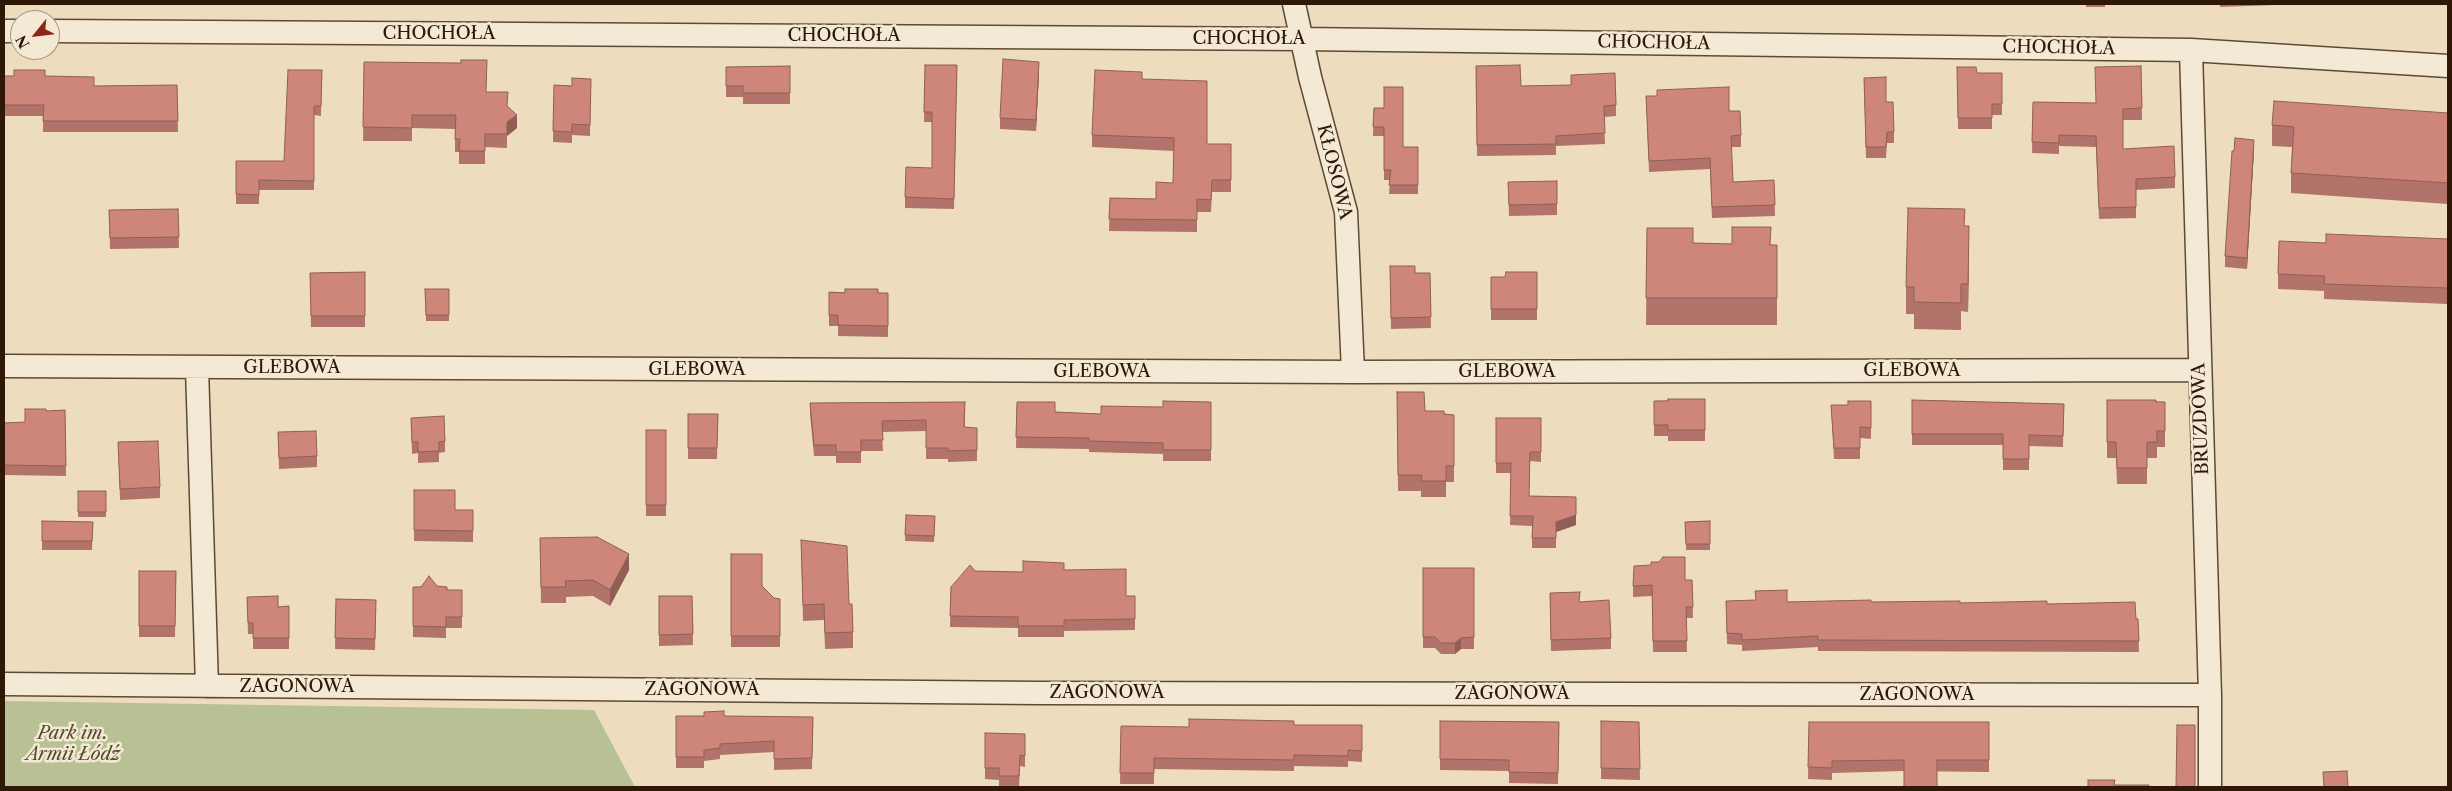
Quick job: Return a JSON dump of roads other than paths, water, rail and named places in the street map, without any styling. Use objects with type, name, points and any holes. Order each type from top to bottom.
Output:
[{"type":"street","name":"KŁOSOWA","points":[[1294,4],[1310,77],[1346,212],[1353,372]]},
{"type":"street","name":"CHOCHOŁA","points":[[60,32],[1302,39],[2191,50],[2448,66]]},
{"type":"street","name":"BRUZDOWA","points":[[2191,50],[2210,695],[2210,787]]},
{"type":"street","name":"GLEBOWA","points":[[4,366],[1353,372],[2200,370]]},
{"type":"street","points":[[197,368],[207,686]]},
{"type":"street","name":"ZAGONOWA","points":[[4,684],[1040,693],[2210,695]]},
{"type":"park label","name":"Park im. Armii Łódź","points":[[73,744]]}]
